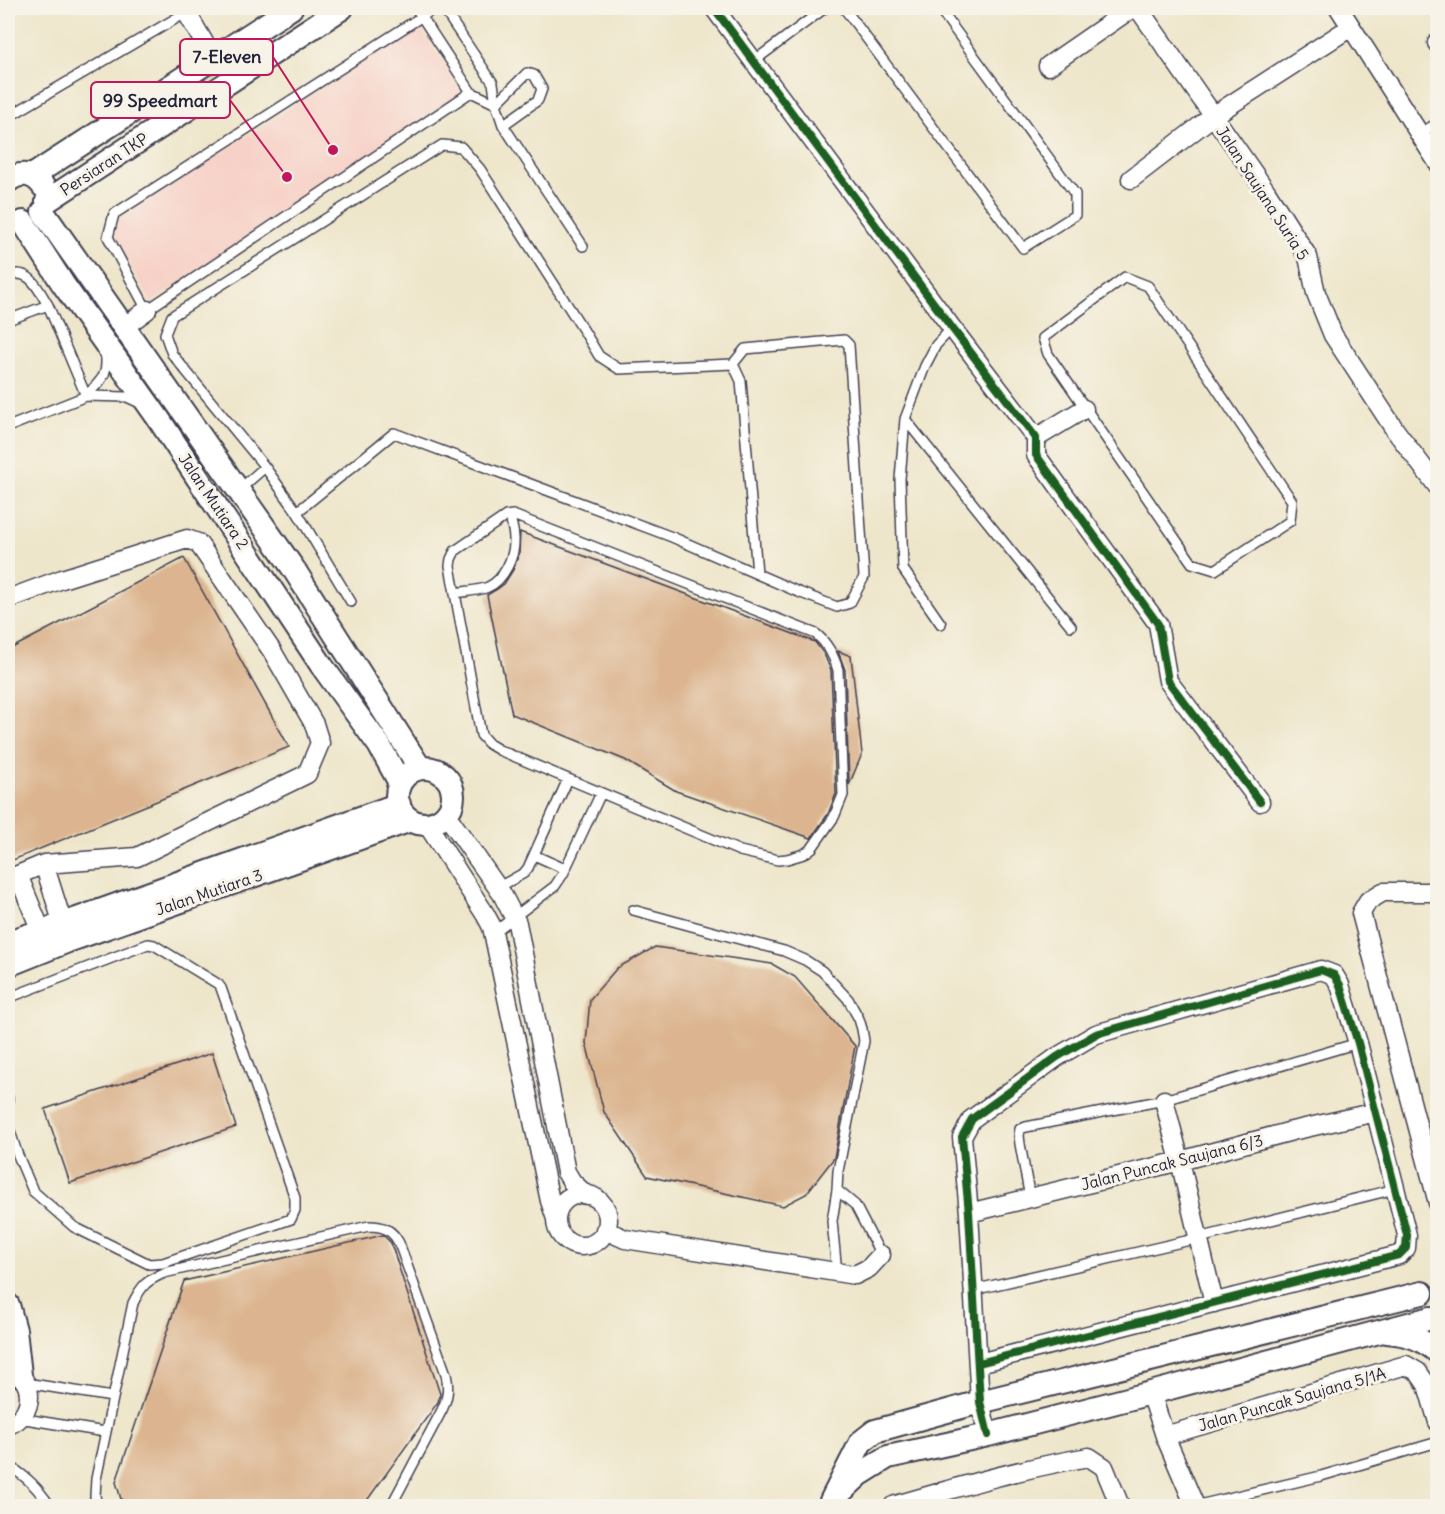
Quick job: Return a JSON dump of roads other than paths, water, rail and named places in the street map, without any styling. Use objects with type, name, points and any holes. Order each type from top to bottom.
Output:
[{"type":"street","name":"Persiaran TKP","points":[[32,176],[291,8]]},
{"type":"street","name":"Persiaran TKP","points":[[30,213],[342,8]]},
{"type":"street","points":[[714,8],[1036,438],[1036,455],[1158,624],[1168,681],[1260,802]]},
{"type":"street","points":[[1048,66],[1132,8]]},
{"type":"street","name":"Jalan Saujana Suria 5","points":[[1138,8],[1266,191],[1308,258],[1316,293],[1333,335],[1395,430],[1437,487]]},
{"type":"street","points":[[186,10],[213,58]]},
{"type":"street","points":[[1131,179],[1346,14],[1437,163]]},
{"type":"street","points":[[8,181],[17,175],[25,174],[39,180],[44,186],[46,193],[30,213]]},
{"type":"street","name":"Jalan Mutiara 2","points":[[30,213],[124,327],[162,379],[293,568],[420,768]]},
{"type":"street","name":"Jalan Mutiara 2","points":[[30,213],[63,284],[158,418],[322,666],[379,746],[417,809]]},
{"type":"street","points":[[124,327],[147,310]]},
{"type":"street","points":[[1036,438],[1084,409]]},
{"type":"street","points":[[8,599],[186,539],[198,543],[272,651],[314,724],[321,743],[307,774],[137,857],[44,864],[13,878],[55,936]]},
{"type":"street","points":[[417,809],[449,809],[452,801],[450,784],[438,771],[420,768],[405,776],[417,809],[485,914],[493,933],[558,1231],[570,1243],[577,1245],[594,1243],[605,1230],[606,1213],[603,1205],[597,1199],[586,1195],[572,1182],[566,1172],[517,923],[497,888],[417,809]]},
{"type":"street","name":"Jalan Mutiara 3","points":[[8,942],[55,936],[417,809]]},
{"type":"street","points":[[44,864],[55,936]]},
{"type":"street","points":[[1437,891],[1383,892],[1368,901],[1361,913],[1437,1203]]},
{"type":"street","name":"Jalan Mutiara 3","points":[[8,965],[55,936]]},
{"type":"street","points":[[978,1363],[1399,1255],[1406,1248],[1407,1235],[1358,1043],[1340,985],[1334,975],[1321,970],[1096,1034],[1057,1057],[972,1119],[962,1137],[969,1213],[973,1290],[978,1363],[981,1402],[988,1435]]},
{"type":"street","points":[[1164,1100],[1214,1303]]},
{"type":"street","name":"Jalan Puncak Saujana 6/3","points":[[969,1213],[1376,1112]]},
{"type":"street","points":[[556,1219],[565,1201],[572,1196],[586,1195]]},
{"type":"street","points":[[605,1230],[625,1239],[855,1275],[869,1268],[881,1255]]},
{"type":"street","points":[[1430,1289],[1419,1303],[1423,1313],[1435,1321]]},
{"type":"street","points":[[829,1504],[861,1442],[875,1431],[981,1402],[1430,1289]]},
{"type":"street","points":[[8,1305],[15,1330],[18,1376],[29,1393],[25,1411],[14,1421]]},
{"type":"street","points":[[829,1504],[859,1476],[888,1457],[988,1435],[1151,1394],[1383,1331],[1435,1321]]},
{"type":"street","points":[[1383,1331],[1405,1334],[1425,1341],[1437,1352]]},
{"type":"street","name":"Jalan Puncak Saujana 5/1A","points":[[1165,1436],[1406,1365],[1418,1372],[1427,1385],[1437,1422]]},
{"type":"street","points":[[1151,1394],[1165,1436],[1195,1506]]},
{"type":"street","points":[[893,1506],[1044,1464],[1089,1457],[1104,1467],[1120,1506]]},
{"type":"lane","points":[[416,8],[471,92],[496,104]]},
{"type":"lane","points":[[435,8],[114,214],[108,237],[147,310],[471,92]]},
{"type":"lane","points":[[442,8],[493,83],[496,104],[503,125],[583,246]]},
{"type":"lane","points":[[753,61],[825,8]]},
{"type":"lane","points":[[844,8],[1023,248],[1075,215],[1075,194],[939,8]]},
{"type":"lane","points":[[8,117],[186,10]]},
{"type":"lane","points":[[496,104],[526,73],[534,75],[542,89],[538,100],[503,125]]},
{"type":"lane","points":[[1419,134],[1437,123]]},
{"type":"lane","points":[[297,512],[394,433],[672,537],[837,607],[850,603],[864,577],[849,345],[844,340],[745,349],[733,364],[619,369],[599,356],[480,169],[461,147],[441,144],[172,316],[165,334],[172,354],[265,467],[297,512],[351,602]]},
{"type":"lane","points":[[8,276],[14,273],[24,274],[34,282],[48,305],[86,396]]},
{"type":"lane","points":[[1125,277],[1148,286],[1292,501],[1290,521],[1215,570],[1192,563],[1084,409],[1048,354],[1043,338],[1125,277]]},
{"type":"lane","points":[[8,320],[48,305]]},
{"type":"lane","points":[[940,624],[903,568],[900,479],[905,419],[925,366],[936,345],[952,328]]},
{"type":"lane","points":[[8,427],[86,396],[102,381],[105,371],[106,360],[102,339]]},
{"type":"lane","points":[[733,364],[741,381],[757,573]]},
{"type":"lane","points":[[86,396],[128,397],[141,403],[158,418]]},
{"type":"lane","points":[[905,419],[1071,626]]},
{"type":"lane","points":[[238,491],[265,467]]},
{"type":"lane","points":[[506,516],[520,517],[816,634],[835,657],[839,680],[843,795],[834,817],[812,848],[804,854],[778,860],[740,851],[499,750],[481,735],[455,593],[450,566],[455,551],[506,516]]},
{"type":"lane","points":[[455,593],[486,588],[494,584],[502,575],[511,558],[514,540],[510,516]]},
{"type":"lane","points":[[497,888],[524,873],[528,867],[568,779]]},
{"type":"lane","points":[[493,933],[555,886],[601,793]]},
{"type":"lane","points":[[534,855],[565,869]]},
{"type":"lane","points":[[633,910],[794,955],[822,971],[848,999],[859,1019],[864,1041],[838,1171],[832,1221],[837,1273]]},
{"type":"lane","points":[[8,998],[148,944],[154,945],[218,984],[296,1198],[295,1210],[291,1220],[163,1263],[149,1264],[74,1227],[33,1191],[12,1154],[8,1125]]},
{"type":"lane","points":[[1030,1198],[1020,1144],[1020,1129],[1164,1100],[1358,1043]]},
{"type":"lane","points":[[8,1098],[8,1114]]},
{"type":"lane","points":[[973,1290],[1199,1238],[1395,1189]]},
{"type":"lane","points":[[837,1190],[855,1205],[881,1255]]},
{"type":"lane","points":[[97,1506],[94,1496],[105,1432],[133,1303],[140,1289],[151,1279],[164,1273],[369,1226],[378,1226],[394,1234],[399,1243],[446,1374],[448,1386],[447,1399],[442,1410],[391,1506]]},
{"type":"lane","points":[[18,1376],[112,1397]]},
{"type":"lane","points":[[14,1421],[105,1432]]},
{"type":"lane","points":[[1195,1506],[1321,1476],[1437,1442]]},
{"type":"lane","points":[[8,1465],[39,1490],[50,1506]]},
{"type":"place","name":"7-Eleven","points":[[333,150]]},
{"type":"place","name":"99 Speedmart","points":[[287,177]]}]
